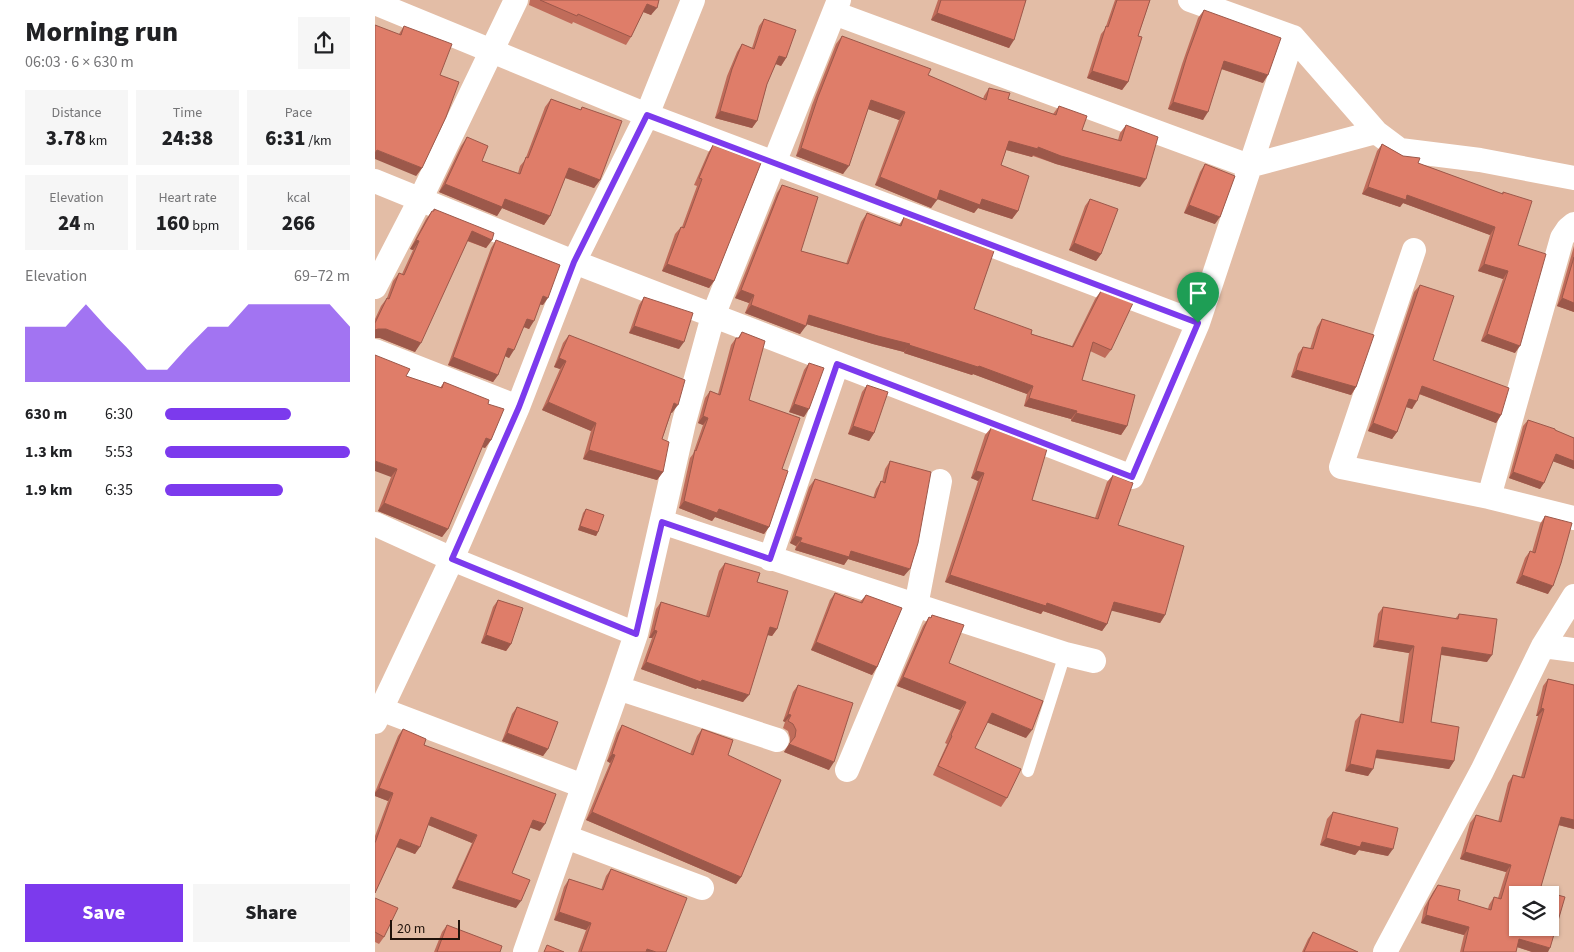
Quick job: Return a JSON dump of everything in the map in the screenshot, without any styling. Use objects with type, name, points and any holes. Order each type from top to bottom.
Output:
[{"type":"street","points":[[375,287],[420,200],[516,0]]},
{"type":"street","points":[[583,786],[377,713],[452,559],[519,407],[574,262],[647,115],[693,0]]},
{"type":"street","points":[[1190,0],[1293,38],[1376,132],[1400,150],[1480,160],[1574,178]]},
{"type":"street","points":[[375,3],[647,115],[1198,323]]},
{"type":"street","points":[[525,952],[636,634],[684,422],[713,316],[837,7],[1249,166],[1376,132]]},
{"type":"street","points":[[375,181],[574,262],[1132,477],[1198,323],[1293,38]]},
{"type":"street","points":[[1489,497],[1561,238],[1574,224]]},
{"type":"street","points":[[1414,250],[1341,467],[1489,497],[1574,518]]},
{"type":"street","points":[[375,351],[519,407]]},
{"type":"street","points":[[770,559],[837,364]]},
{"type":"street","points":[[847,770],[916,606],[939,481]]},
{"type":"street","points":[[662,522],[770,559],[1065,654],[1094,660]]},
{"type":"street","points":[[375,524],[452,559],[636,634]]},
{"type":"street","points":[[1385,952],[1482,771],[1543,646],[1574,596]]},
{"type":"street","points":[[1543,646],[1574,650]]},
{"type":"street","points":[[618,688],[777,740]]},
{"type":"street","points":[[566,837],[702,888]]},
{"type":"lane","points":[[1028,771],[1065,654]]},
{"type":"building","points":[[540,0],[659,0],[657,8],[647,4],[631,37]]},
{"type":"building","points":[[941,0],[1026,0],[1014,40],[937,13]]},
{"type":"building","points":[[1117,0],[1150,0],[1138,36],[1142,37],[1128,82],[1092,71],[1106,26],[1108,27]]},
{"type":"building","points":[[1204,10],[1281,38],[1268,75],[1224,61],[1208,112],[1173,102]]},
{"type":"building","points":[[764,19],[796,30],[786,58],[779,56],[767,84],[757,121],[720,111],[732,69],[742,44],[754,49]]},
{"type":"building","points":[[375,25],[401,35],[404,26],[452,44],[440,75],[459,82],[446,117],[422,168],[377,150],[375,153]]},
{"type":"building","points":[[842,36],[931,69],[928,75],[986,100],[989,88],[1010,93],[1008,99],[1056,115],[1059,106],[1087,116],[1082,130],[1121,141],[1126,125],[1158,137],[1146,179],[1061,156],[1038,147],[1038,149],[1009,141],[1001,165],[1029,176],[1018,211],[982,199],[980,205],[940,190],[937,200],[880,177],[905,112],[871,100],[849,166],[801,148],[818,97]]},
{"type":"building","points":[[551,99],[581,110],[582,107],[622,121],[600,180],[569,168],[550,216],[505,199],[502,207],[445,184],[467,137],[488,146],[482,161],[520,174]]},
{"type":"building","points":[[1382,144],[1403,156],[1420,158],[1418,163],[1503,194],[1503,192],[1532,201],[1518,245],[1546,254],[1520,346],[1487,334],[1508,271],[1484,264],[1495,227],[1407,195],[1406,200],[1368,187]]},
{"type":"building","points":[[713,145],[761,163],[714,281],[667,264],[681,227],[684,228],[702,179],[699,178]]},
{"type":"building","points":[[1205,164],[1235,176],[1220,217],[1189,205]]},
{"type":"building","points":[[782,185],[818,197],[801,251],[848,264],[867,213],[901,226],[904,217],[994,251],[974,309],[1032,330],[1031,334],[1073,347],[1101,291],[1133,303],[1111,350],[1093,342],[1082,380],[1135,395],[1127,426],[1076,413],[1077,411],[1029,398],[1033,386],[979,366],[809,315],[806,326],[751,305],[754,295],[741,290]]},
{"type":"building","points":[[1090,199],[1118,209],[1101,254],[1074,243]]},
{"type":"building","points":[[434,209],[494,233],[492,240],[472,231],[421,343],[386,329],[375,330],[375,323],[387,298],[389,299],[399,273],[404,275],[419,241],[416,240]]},
{"type":"building","points":[[496,240],[560,265],[548,298],[543,296],[534,321],[527,319],[514,350],[508,348],[498,375],[453,357]]},
{"type":"building","points":[[1574,257],[1574,303],[1562,298]]},
{"type":"building","points":[[1420,285],[1454,296],[1433,360],[1509,388],[1501,415],[1422,386],[1417,401],[1409,399],[1397,432],[1373,423]]},
{"type":"building","points":[[644,297],[693,313],[684,342],[634,326]]},
{"type":"building","points":[[1322,319],[1374,335],[1356,387],[1296,370],[1303,347],[1313,349]]},
{"type":"building","points":[[742,332],[765,341],[749,400],[800,418],[782,469],[788,471],[769,527],[719,509],[717,513],[684,501],[695,450],[708,418],[703,416],[710,391],[720,395],[736,338],[739,338]]},
{"type":"building","points":[[569,335],[685,380],[678,405],[674,403],[662,439],[669,442],[663,472],[589,450],[596,423],[548,402],[566,361],[559,358]]},
{"type":"building","points":[[375,355],[410,369],[406,376],[442,388],[444,382],[489,400],[488,404],[504,409],[491,440],[486,438],[448,529],[384,503],[397,469],[375,461]]},
{"type":"building","points":[[809,363],[824,368],[809,409],[794,404]]},
{"type":"building","points":[[867,385],[888,392],[874,433],[853,426]]},
{"type":"building","points":[[1528,420],[1574,438],[1574,461],[1556,454],[1544,483],[1513,472]]},
{"type":"building","points":[[991,428],[1047,449],[1032,500],[1098,519],[1113,475],[1133,483],[1118,525],[1184,546],[1165,615],[1114,602],[1107,624],[1047,603],[1046,606],[950,575],[984,473],[976,471]]},
{"type":"building","points":[[890,461],[931,472],[918,543],[910,569],[851,551],[849,557],[800,542],[802,538],[795,536],[815,479],[875,498],[881,481],[885,483]]},
{"type":"building","points":[[586,509],[604,515],[598,532],[580,526]]},
{"type":"building","points":[[1545,516],[1572,523],[1553,586],[1522,575],[1530,551],[1535,553]]},
{"type":"building","points":[[725,563],[760,573],[757,582],[788,591],[777,629],[770,627],[749,695],[702,680],[701,682],[646,662],[657,631],[654,630],[661,602],[709,617]]},
{"type":"building","points":[[835,593],[862,603],[866,595],[902,608],[877,667],[816,642]]},
{"type":"building","points":[[498,600],[523,608],[511,644],[486,635]]},
{"type":"building","points":[[1383,607],[1458,619],[1459,614],[1497,619],[1492,655],[1442,647],[1431,722],[1459,727],[1454,761],[1377,750],[1373,769],[1350,764],[1361,714],[1403,723],[1414,646],[1378,640]]},
{"type":"building","points":[[932,615],[964,625],[949,663],[1043,701],[1032,730],[992,713],[975,748],[1021,769],[1007,798],[938,766],[966,702],[903,677],[929,617],[931,618]]},
{"type":"building","points":[[1548,679],[1574,685],[1574,820],[1561,817],[1541,886],[1509,886],[1509,936],[1554,936],[1550,948],[1519,939],[1516,952],[1463,952],[1469,927],[1426,915],[1429,901],[1438,885],[1460,890],[1458,900],[1491,910],[1494,897],[1501,899],[1511,865],[1465,852],[1476,815],[1501,822],[1513,775],[1524,778],[1544,709],[1541,708]]},
{"type":"building","points":[[798,685],[853,703],[834,762],[789,744],[795,737],[796,730],[793,724],[788,721],[791,715],[788,714]]},
{"type":"building","points":[[517,707],[558,722],[548,749],[507,733]]},
{"type":"building","points":[[622,725],[693,755],[702,729],[733,740],[728,755],[781,780],[741,877],[592,812],[615,755],[612,754]]},
{"type":"building","points":[[403,729],[426,739],[424,745],[556,794],[545,824],[533,820],[512,873],[530,880],[521,901],[457,880],[477,835],[431,817],[420,847],[400,839],[375,893],[375,843],[393,793],[379,788]]},
{"type":"building","points":[[1333,812],[1398,828],[1393,849],[1362,842],[1360,847],[1326,838]]},
{"type":"building","points":[[611,869],[687,898],[666,952],[656,952],[647,949],[646,952],[581,952],[591,923],[559,912],[569,879],[603,890]]},
{"type":"building","points":[[1559,895],[1565,897],[1559,917]]},
{"type":"building","points":[[375,898],[398,908],[384,937],[375,932]]},
{"type":"building","points":[[447,925],[502,946],[500,952],[437,952]]},
{"type":"building","points":[[1313,932],[1358,952],[1304,952]]},
{"type":"building","points":[[547,945],[564,952],[544,952]]},
{"type":"route","points":[[647,115],[1198,323],[1132,477],[837,364],[770,559],[662,522],[636,634],[452,559],[519,407],[574,262],[647,115]]}]
